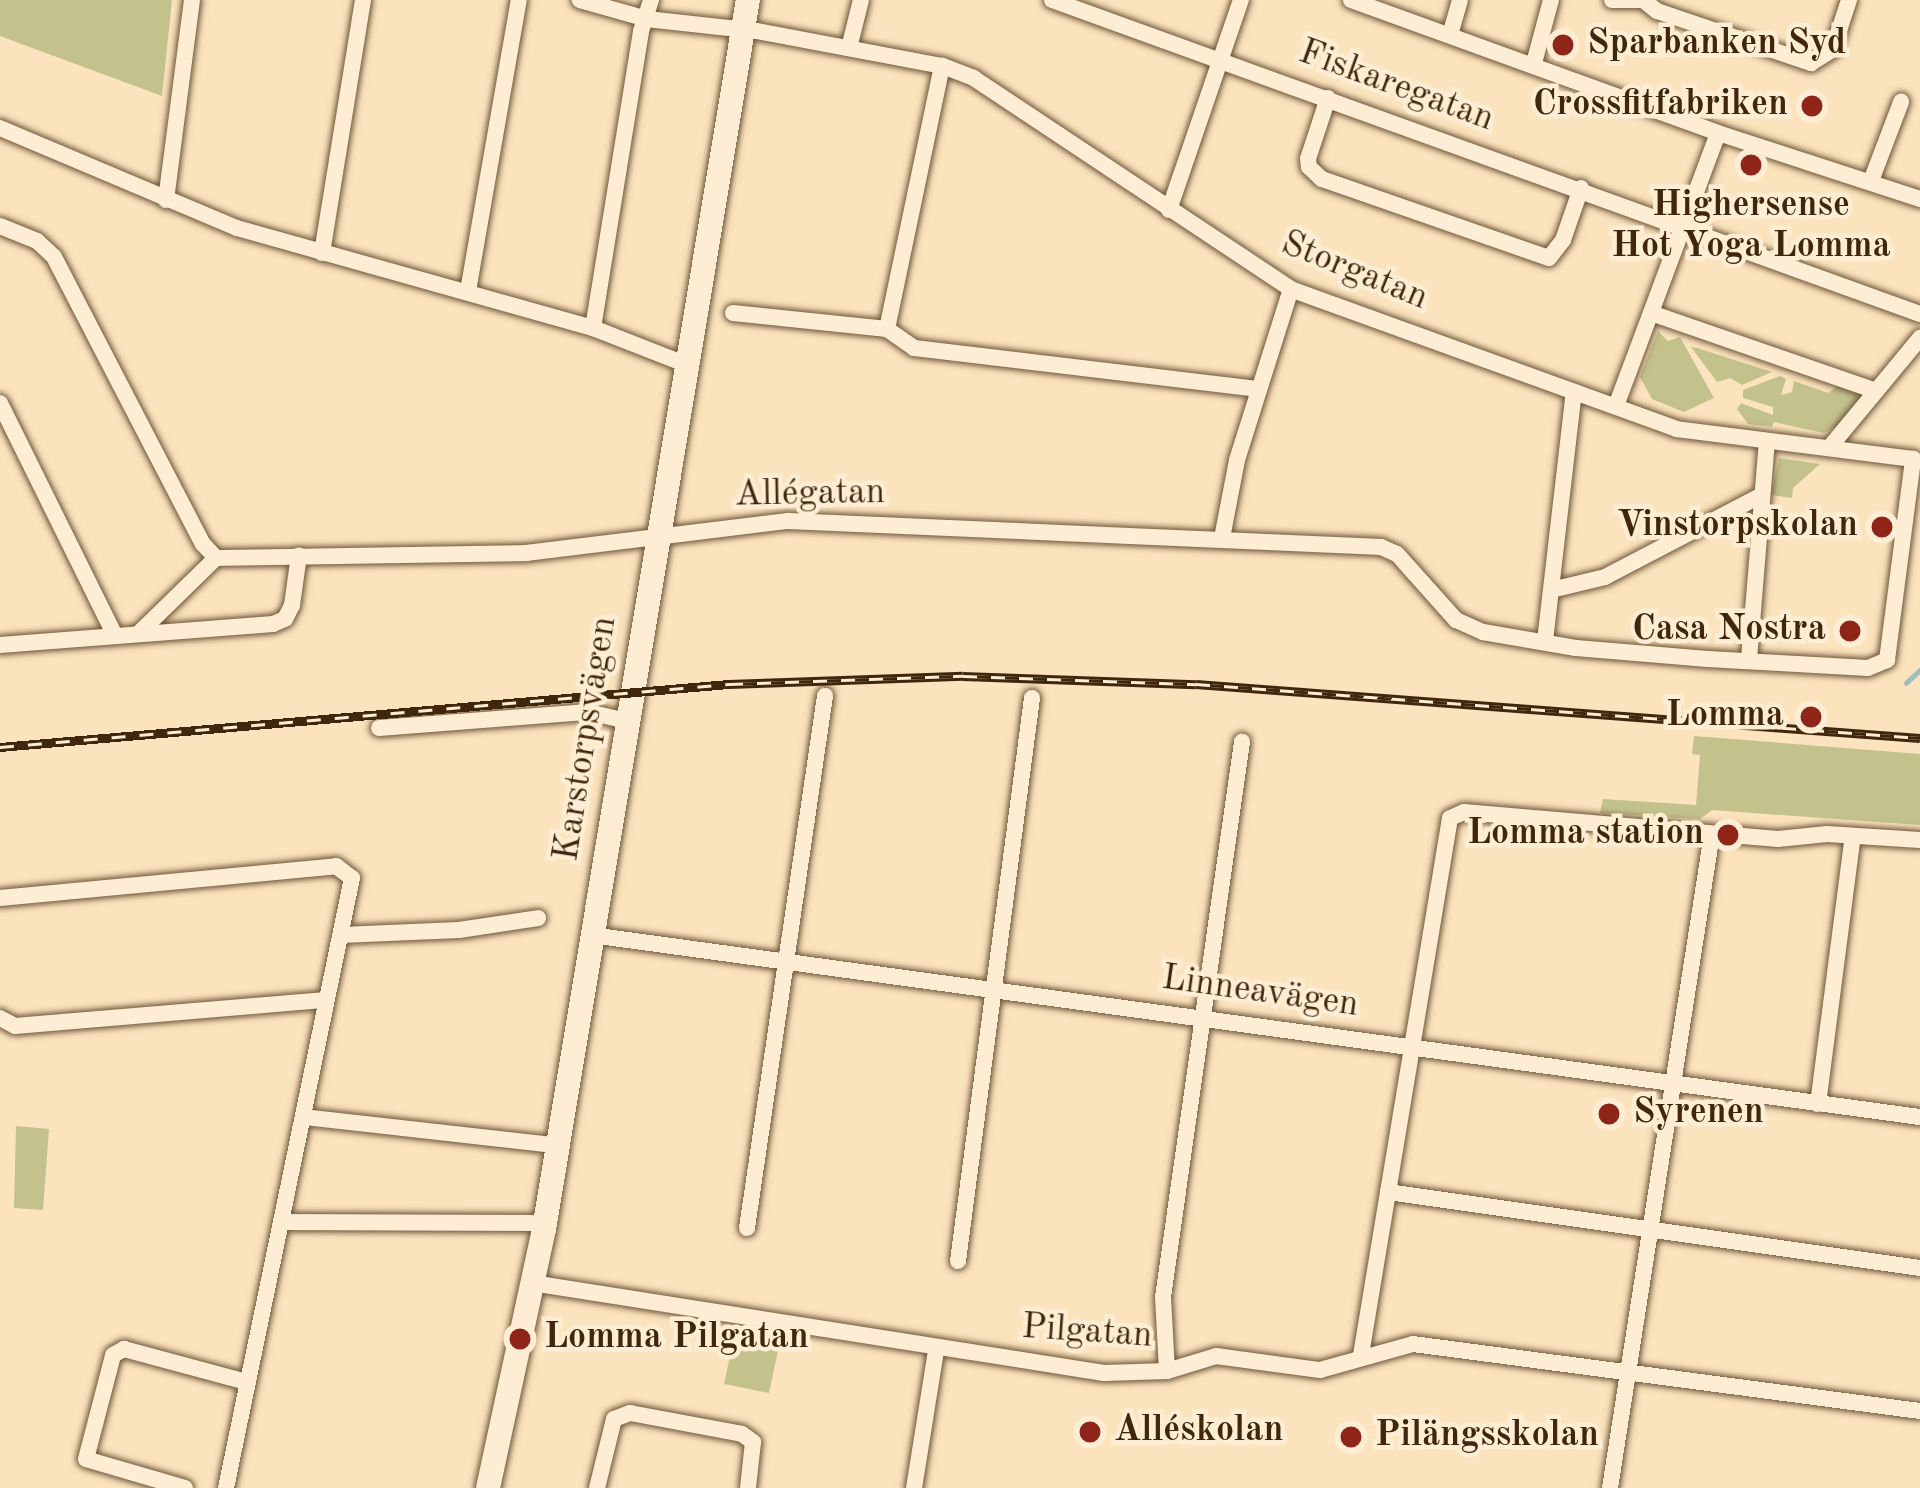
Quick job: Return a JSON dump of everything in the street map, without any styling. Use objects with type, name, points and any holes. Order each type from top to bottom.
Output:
[{"type":"street","points":[[166,200],[192,0]]},
{"type":"street","points":[[322,254],[362,0]]},
{"type":"street","points":[[468,291],[519,0]]},
{"type":"street","name":"Storgatan","points":[[580,0],[647,19],[942,66],[974,78],[1291,289],[1677,429],[1913,459],[1887,660],[1868,668],[1749,659]]},
{"type":"street","points":[[593,328],[651,0]]},
{"type":"street","name":"Karstorpsvägen","points":[[488,1488],[532,1283],[748,0]]},
{"type":"street","points":[[849,48],[861,0]]},
{"type":"street","name":"Fiskaregatan","points":[[1052,0],[1920,314]]},
{"type":"street","points":[[1169,210],[1241,0]]},
{"type":"street","points":[[1352,0],[1718,133],[1920,199]]},
{"type":"street","points":[[1450,35],[1460,0]]},
{"type":"street","points":[[1534,64],[1551,0]]},
{"type":"street","points":[[1612,0],[1642,0],[1657,11],[1811,63],[1833,49],[1849,0]]},
{"type":"street","points":[[887,329],[942,66]]},
{"type":"street","points":[[1328,98],[1308,159],[1322,179],[1549,258],[1563,240],[1581,188]]},
{"type":"street","points":[[1871,181],[1901,102]]},
{"type":"street","points":[[0,128],[166,200],[322,254],[593,328],[685,364]]},
{"type":"street","points":[[1616,406],[1718,133]]},
{"type":"street","points":[[0,226],[38,241],[54,257],[202,544],[216,558],[138,634]]},
{"type":"street","points":[[1222,538],[1258,389],[1291,289]]},
{"type":"street","points":[[734,313],[887,329],[914,348],[1258,389]]},
{"type":"street","points":[[1651,313],[1876,391]]},
{"type":"street","points":[[1829,448],[1920,338]]},
{"type":"street","points":[[1574,392],[1545,641],[1642,654],[1749,659],[1767,442]]},
{"type":"street","points":[[0,403],[115,636]]},
{"type":"street","points":[[1551,590],[1605,577],[1762,496]]},
{"type":"street","name":"Allégatan","points":[[216,558],[526,553],[788,521],[1222,538],[1381,548],[1397,554],[1456,620],[1483,632],[1545,641]]},
{"type":"street","points":[[0,645],[286,619],[299,555]]},
{"type":"street","points":[[747,1228],[825,696]]},
{"type":"street","points":[[958,1261],[1032,698]]},
{"type":"street","points":[[380,728],[588,712],[626,722]]},
{"type":"street","points":[[1167,1371],[1163,1297],[1242,742]]},
{"type":"street","points":[[1361,1355],[1450,818],[1464,812],[1778,839],[1920,840]]},
{"type":"street","points":[[1610,1488],[1712,834]]},
{"type":"street","points":[[1818,1104],[1853,836]]},
{"type":"street","points":[[0,898],[336,866],[350,873],[226,1488]]},
{"type":"street","points":[[341,935],[459,930],[538,918]]},
{"type":"street","name":"Linneavägen","points":[[591,935],[1920,1117]]},
{"type":"street","points":[[0,1018],[15,1026],[326,1000]]},
{"type":"street","points":[[304,1117],[546,1144]]},
{"type":"street","points":[[1388,1192],[1920,1268]]},
{"type":"street","points":[[281,1222],[532,1223]]},
{"type":"street","name":"Pilgatan","points":[[532,1283],[1104,1373],[1167,1371],[1216,1356],[1321,1370],[1402,1344],[1449,1346],[1920,1411]]},
{"type":"street","points":[[185,1488],[86,1459],[113,1355],[124,1349],[246,1382]]},
{"type":"street","points":[[914,1488],[936,1350]]},
{"type":"street","points":[[597,1488],[614,1419],[630,1413],[742,1434],[753,1442],[748,1488]]},
{"type":"shaded area","points":[[0,0],[172,0],[162,96],[0,36]]},
{"type":"shaded area","points":[[1658,331],[1668,341],[1680,337],[1714,398],[1684,412],[1652,399],[1640,377]]},
{"type":"shaded area","points":[[1691,347],[1772,372],[1742,385],[1730,378],[1717,382]]},
{"type":"shaded area","points":[[1780,376],[1786,379],[1781,395],[1792,392],[1794,381],[1828,393],[1839,385],[1863,392],[1863,399],[1842,423],[1824,433],[1774,422],[1772,427],[1748,424],[1737,409],[1741,403],[1773,415],[1773,407],[1743,398],[1743,390]]},
{"type":"shaded area","points":[[1779,458],[1820,464],[1793,488],[1792,498],[1771,495]]},
{"type":"shaded area","points":[[1694,736],[1920,754],[1920,825],[1712,810],[1700,819],[1600,813],[1603,799],[1696,805],[1700,755],[1692,754]]},
{"type":"shaded area","points":[[16,1126],[49,1129],[43,1210],[14,1208]]},
{"type":"shaded area","points":[[734,1337],[779,1346],[769,1393],[724,1384]]},
{"type":"waterway","points":[[1906,683],[1920,670]]},
{"type":"railway","points":[[0,747],[729,684],[963,676],[1196,684],[1920,738]]},
{"type":"place","name":"Sparbanken Syd","points":[[1563,45]]},
{"type":"place","name":"Crossfitfabriken","points":[[1812,106]]},
{"type":"place","name":"Highersense Hot Yoga Lomma","points":[[1751,165]]},
{"type":"place","name":"Vinstorpskolan","points":[[1882,527]]},
{"type":"place","name":"Casa Nostra","points":[[1850,631]]},
{"type":"place","name":"Lomma","points":[[1811,717]]},
{"type":"place","name":"Lomma station","points":[[1728,835]]},
{"type":"place","name":"Syrenen","points":[[1609,1114]]},
{"type":"place","name":"Lomma Pilgatan","points":[[520,1339]]},
{"type":"place","name":"Alléskolan","points":[[1090,1432]]},
{"type":"place","name":"Pilängsskolan","points":[[1351,1437]]}]
